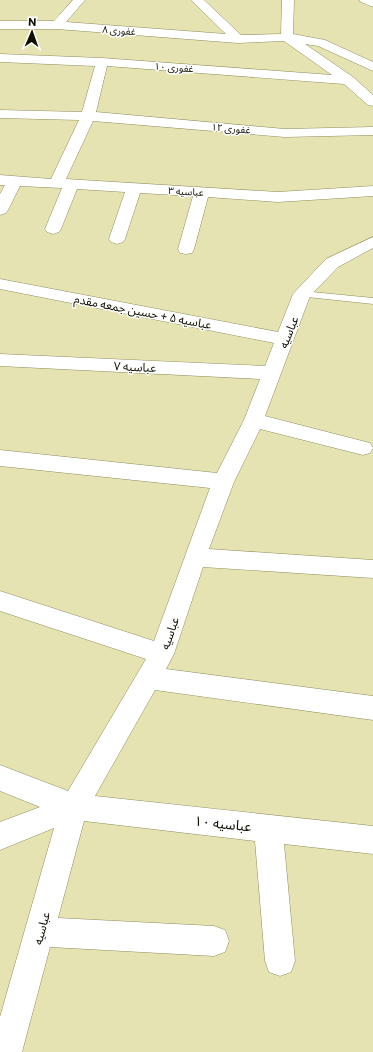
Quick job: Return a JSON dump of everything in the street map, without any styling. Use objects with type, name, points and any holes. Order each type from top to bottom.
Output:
[{"type":"street","points":[[57,25],[79,0]]},
{"type":"street","points":[[197,0],[238,39]]},
{"type":"street","points":[[288,0],[287,37],[348,80],[373,102]]},
{"type":"street","points":[[365,0],[373,3]]},
{"type":"street","name":"غفوری ۸","points":[[0,25],[57,25],[238,39],[287,37],[322,43],[373,67]]},
{"type":"street","name":"غفوری ۱۰","points":[[0,58],[102,62],[348,80]]},
{"type":"street","points":[[54,229],[64,184],[88,116],[102,62]]},
{"type":"street","name":"غفوری ۱۲","points":[[0,114],[88,116],[285,133],[373,131]]},
{"type":"street","points":[[0,210],[8,180]]},
{"type":"street","name":"عباسیه ۳","points":[[8,180],[278,197],[373,191]]},
{"type":"street","points":[[117,239],[134,188]]},
{"type":"street","points":[[186,249],[202,192]]},
{"type":"street","name":"عباسیه","points":[[6,1052],[74,807],[162,654],[195,557],[223,482],[254,420],[302,294],[332,264],[373,242]]},
{"type":"street","name":"عباسیه ۵ + حسین جمعه مقدم","points":[[0,284],[285,339]]},
{"type":"street","name":"عباسیه ۷","points":[[0,360],[271,373]]},
{"type":"street","points":[[254,420],[363,448]]},
{"type":"street","points":[[0,458],[223,482]]},
{"type":"street","points":[[195,557],[373,569]]},
{"type":"street","points":[[0,601],[162,654]]},
{"type":"street","points":[[149,678],[373,708]]},
{"type":"street","points":[[0,778],[74,807]]},
{"type":"street","points":[[0,836],[74,807]]},
{"type":"street","name":"عباسیه ۱۰","points":[[74,807],[373,840]]},
{"type":"street","points":[[268,828],[280,961]]},
{"type":"street","points":[[40,932],[214,941]]},
{"type":"lane","points":[[302,294],[373,301]]}]
